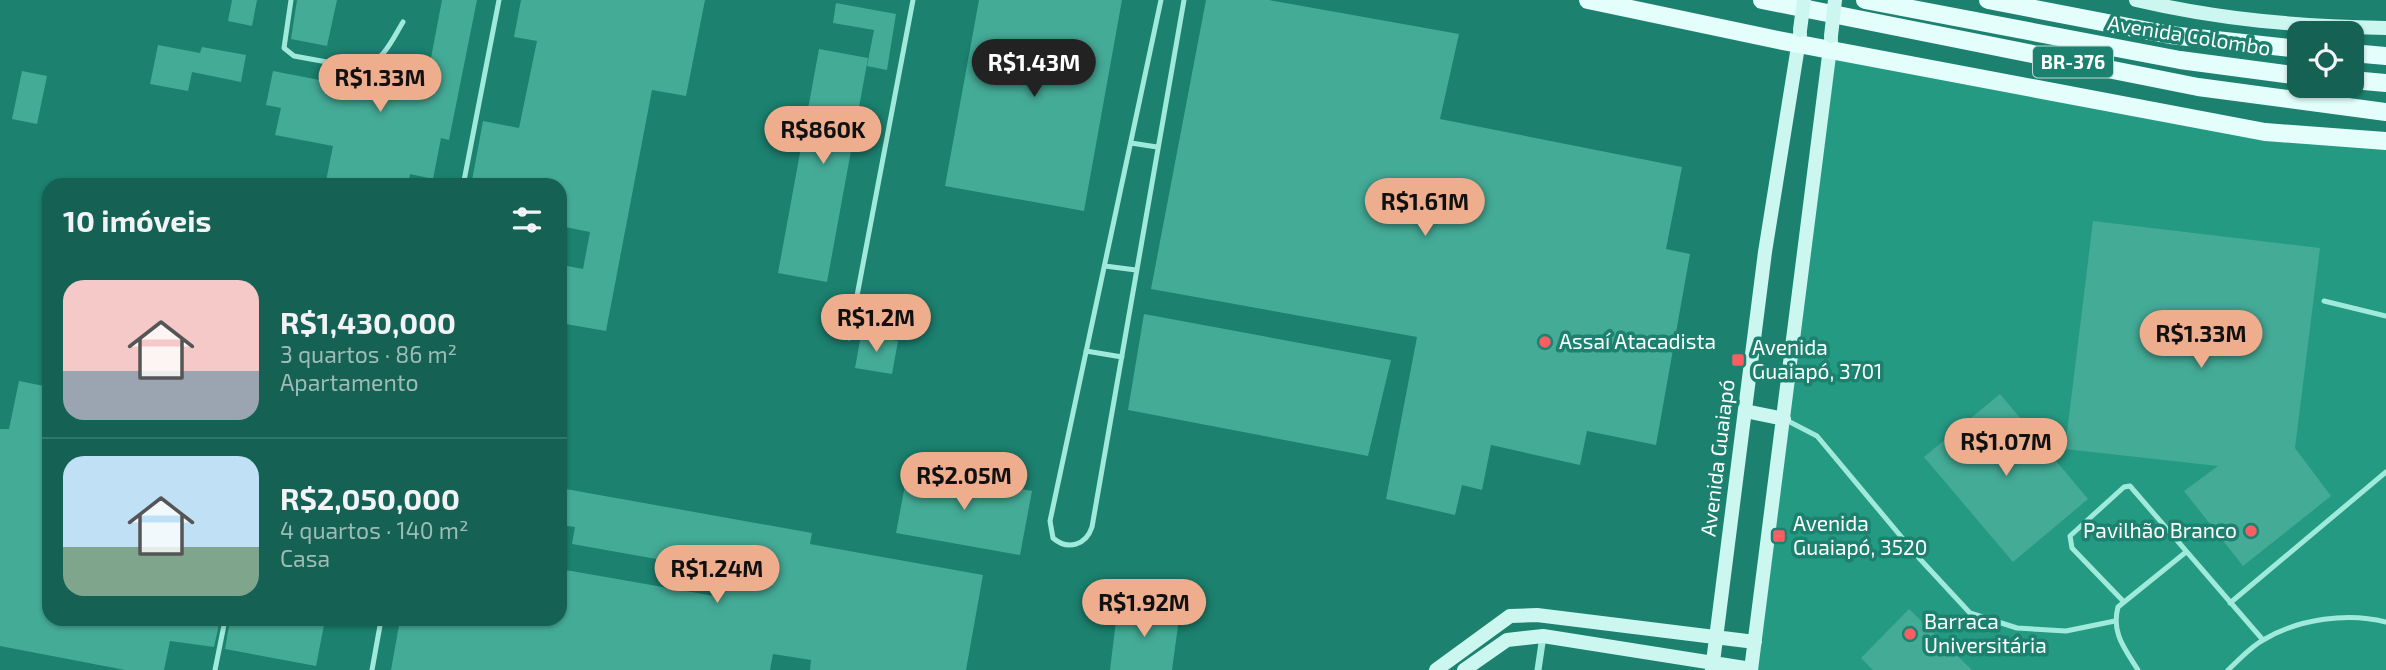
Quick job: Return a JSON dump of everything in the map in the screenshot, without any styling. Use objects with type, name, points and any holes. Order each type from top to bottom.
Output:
[{"type":"main road","points":[[1588,0],[1831,42],[2265,132],[2386,141]]},
{"type":"main road","name":"BR-376","points":[[1762,0],[2198,87],[2386,112]]},
{"type":"main road","name":"Avenida Guaiapó","points":[[1712,666],[1765,252],[1804,0]]},
{"type":"main road","points":[[1465,670],[1507,640],[1543,636],[1712,666],[1751,670],[1835,0]]},
{"type":"main road","name":"Avenida Colombo","points":[[1865,0],[2180,60],[2287,74]]},
{"type":"main road","points":[[1988,0],[2170,35],[2287,48]]},
{"type":"main road","points":[[2136,0],[2203,16],[2313,26],[2386,28]]},
{"type":"main road","points":[[2364,54],[2386,56]]},
{"type":"main road","points":[[2364,81],[2386,83]]},
{"type":"main road","points":[[1745,411],[1784,419]]},
{"type":"main road","points":[[1436,670],[1510,616],[1537,615],[1717,635],[1755,642]]},
{"type":"street","points":[[1538,670],[1543,636]]},
{"type":"lane","points":[[291,0],[284,48],[294,56],[360,68],[370,65],[382,57],[403,22]]},
{"type":"lane","points":[[465,178],[499,0]]},
{"type":"lane","points":[[849,338],[913,0]]},
{"type":"lane","points":[[1161,0],[1051,521],[1053,538],[1060,544],[1074,546],[1089,537],[1092,527],[1184,0]]},
{"type":"lane","points":[[1131,143],[1157,147]]},
{"type":"lane","points":[[1104,266],[1136,270]]},
{"type":"lane","points":[[2324,301],[2386,316]]},
{"type":"lane","points":[[1086,351],[1122,357]]},
{"type":"lane","points":[[1784,419],[1817,436],[1919,558],[1970,613],[2017,628],[2066,631],[2115,621]]},
{"type":"lane","points":[[2230,603],[2386,472]]},
{"type":"lane","points":[[2124,602],[2072,548],[2069,541],[2070,536],[2124,487],[2134,488],[2263,640]]},
{"type":"lane","points":[[2138,670],[2118,638],[2115,621],[2124,602],[2186,552]]},
{"type":"lane","points":[[2228,670],[2263,640],[2284,629],[2326,620],[2386,622]]},
{"type":"lane","points":[[215,670],[224,626]]},
{"type":"lane","points":[[372,670],[380,626]]},
{"type":"green space","points":[[1830,49],[2265,132],[2386,141],[2386,670],[1751,670]]},
{"type":"building","points":[[232,0],[257,0],[252,26],[228,21]]},
{"type":"building","points":[[297,0],[337,0],[327,46],[291,39]]},
{"type":"building","points":[[442,0],[477,0],[449,140],[441,138],[433,178],[410,174],[409,178],[327,178],[333,146],[275,135],[281,108],[266,105],[273,71],[423,100]]},
{"type":"building","points":[[521,0],[705,0],[686,96],[652,90],[606,331],[567,324],[567,266],[583,269],[590,232],[567,227],[567,178],[472,178],[483,121],[519,128],[537,41],[514,37]]},
{"type":"building","points":[[979,0],[1122,0],[1084,211],[945,186]]},
{"type":"building","points":[[1206,0],[1269,0],[1459,34],[1440,119],[1682,167],[1666,249],[1690,254],[1656,445],[1587,431],[1580,465],[1491,445],[1482,490],[1462,485],[1455,515],[1386,499],[1417,337],[1151,289]]},
{"type":"building","points":[[836,3],[896,14],[887,70],[867,66],[874,30],[833,23]]},
{"type":"building","points":[[158,45],[200,53],[202,47],[246,55],[241,82],[192,72],[188,91],[150,84]]},
{"type":"building","points":[[819,49],[868,58],[827,282],[778,273]]},
{"type":"building","points":[[22,71],[47,76],[37,124],[12,119]]},
{"type":"building","points":[[2093,221],[2320,248],[2295,448],[2331,496],[2243,566],[2184,491],[2218,466],[2065,449]]},
{"type":"building","points":[[1144,314],[1391,360],[1368,456],[1128,410]]},
{"type":"building","points":[[861,335],[898,341],[892,374],[855,368]]},
{"type":"building","points":[[19,381],[42,386],[42,626],[219,626],[214,647],[170,641],[164,670],[125,670],[0,646],[0,429],[9,429]]},
{"type":"building","points":[[2000,394],[2088,499],[2013,562],[1924,457]]},
{"type":"building","points":[[908,469],[1032,491],[1020,555],[896,533]]},
{"type":"building","points":[[567,489],[812,533],[810,544],[983,575],[966,670],[810,670],[811,660],[773,654],[770,670],[391,670],[399,626],[567,626],[567,570],[720,597],[724,571],[572,544],[575,527],[567,526]]},
{"type":"building","points":[[1118,604],[1180,611],[1172,670],[1110,670]]},
{"type":"building","name":"Barraca Universitária","points":[[1909,609],[1972,670],[1873,670],[1861,658]]},
{"type":"building","points":[[229,626],[324,626],[316,666],[225,649]]},
{"type":"place","name":"Assaí Atacadista","points":[[1545,342]]},
{"type":"place","name":"Avenida Guaiapó, 3701","points":[[1738,360]]},
{"type":"place","name":"Pavilhão Branco","points":[[2251,531]]},
{"type":"place","name":"Avenida Guaiapó, 3520","points":[[1779,536]]},
{"type":"place","name":"Barraca Universitária","points":[[1910,634]]}]
